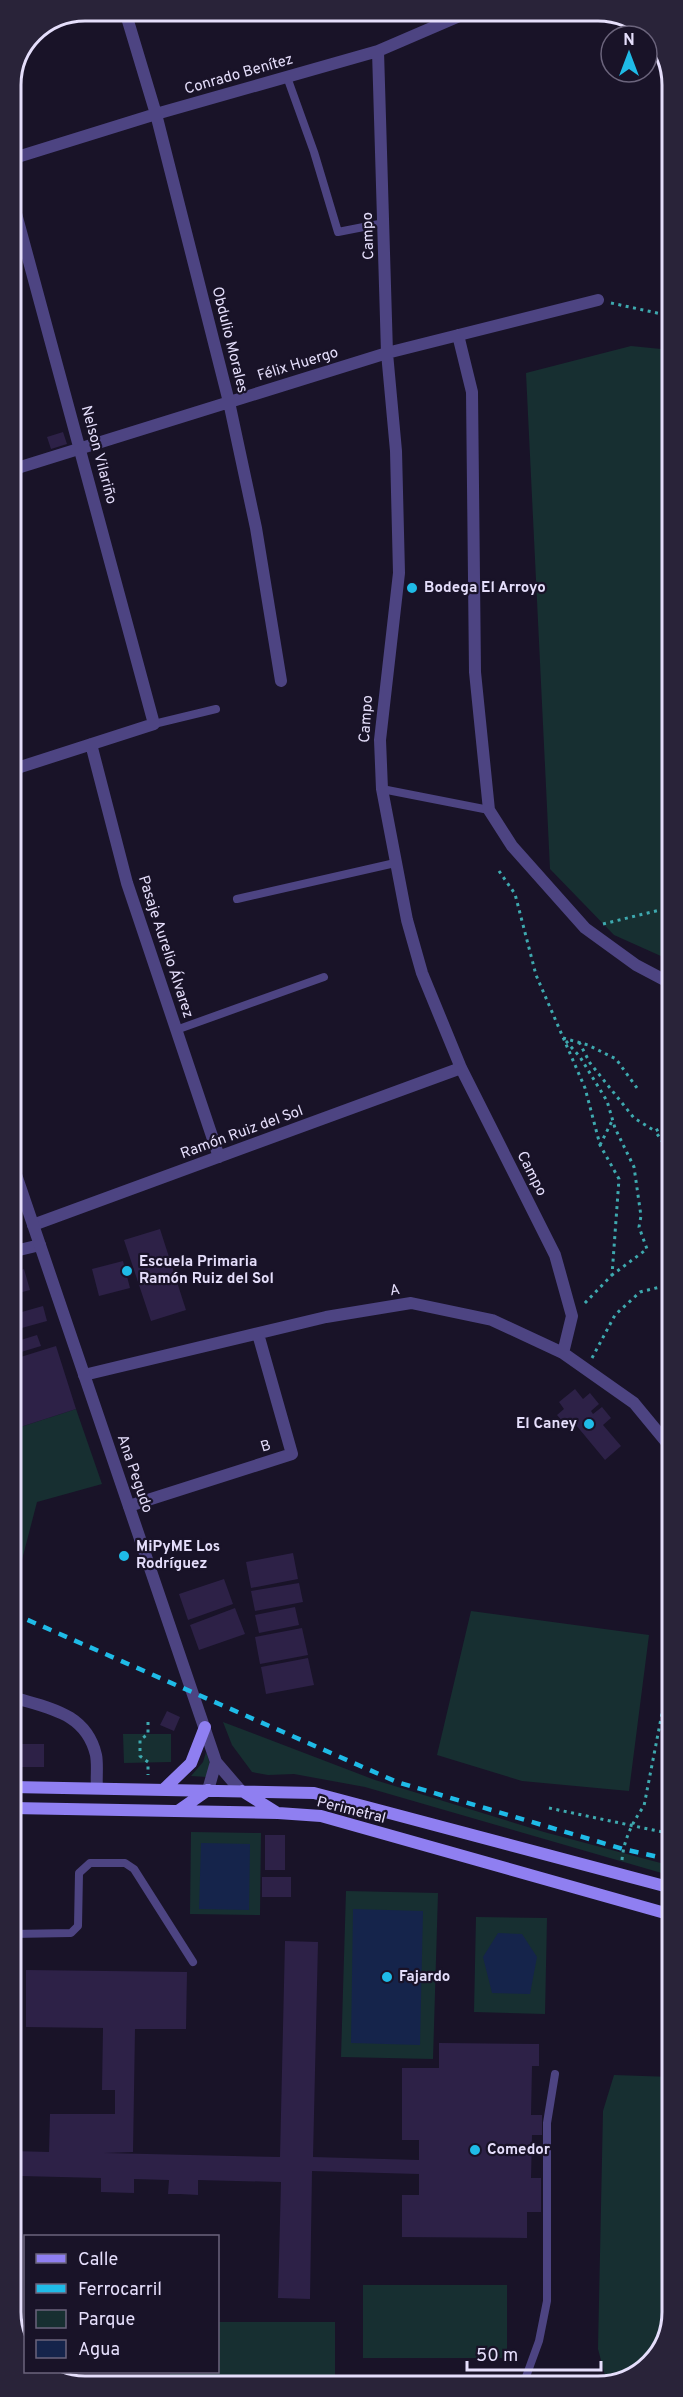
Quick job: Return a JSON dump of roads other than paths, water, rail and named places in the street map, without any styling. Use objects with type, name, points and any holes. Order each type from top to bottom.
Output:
[{"type":"main road","points":[[164,1790],[191,1763],[205,1727]]},
{"type":"main road","name":"Perimetral","points":[[21,1787],[314,1793],[662,1885]]},
{"type":"main road","points":[[178,1811],[208,1790]]},
{"type":"main road","points":[[241,1791],[278,1813]]},
{"type":"main road","name":"Perimetral","points":[[21,1808],[278,1813],[321,1816],[662,1912]]},
{"type":"street","name":"Obdulio Morales","points":[[128,21],[156,114],[229,402],[256,528],[281,681]]},
{"type":"street","name":"Conrado Benítez","points":[[21,156],[156,114],[378,51],[448,21]]},
{"type":"street","name":"Campo","points":[[378,51],[387,353],[396,451],[399,573],[380,740],[382,789],[407,920],[422,973],[461,1068],[555,1255],[572,1316],[563,1353]]},
{"type":"street","name":"Nelson Vilariño","points":[[21,231],[154,724]]},
{"type":"street","name":"Félix Huergo","points":[[21,467],[387,353],[598,300]]},
{"type":"street","points":[[458,335],[472,392],[476,672],[489,810],[512,846],[585,928],[636,966],[662,979]]},
{"type":"street","points":[[21,767],[154,724]]},
{"type":"street","name":"Pasaje Aurelio Álvarez","points":[[91,744],[127,883],[219,1157]]},
{"type":"street","name":"Ramón Ruiz del Sol","points":[[33,1225],[461,1068]]},
{"type":"street","name":"Ana Pegudo","points":[[21,1190],[216,1761],[241,1791]]},
{"type":"street","points":[[21,1250],[40,1245]]},
{"type":"street","name":"A","points":[[84,1375],[326,1317],[411,1304],[492,1320],[563,1353],[634,1403],[662,1437]]},
{"type":"street","name":"B","points":[[129,1506],[292,1454],[258,1334]]},
{"type":"street","points":[[21,1700],[68,1715],[82,1726],[96,1755],[97,1788]]},
{"type":"street","points":[[208,1790],[216,1761]]},
{"type":"lane","points":[[287,77],[314,152],[338,232],[384,223]]},
{"type":"lane","points":[[154,724],[216,709]]},
{"type":"lane","points":[[382,789],[489,810]]},
{"type":"lane","points":[[237,899],[395,863]]},
{"type":"lane","points":[[176,1030],[324,977]]},
{"type":"lane","points":[[21,1935],[71,1933],[78,1926],[79,1873],[90,1863],[125,1863],[134,1869],[193,1962]]},
{"type":"lane","points":[[526,2376],[539,2341],[547,2301],[547,2123],[555,2074]]},
{"type":"water","points":[[201,1843],[250,1844],[249,1910],[199,1909]]},
{"type":"water","name":"Fajardo","points":[[353,1909],[423,1911],[420,2045],[351,2043]]},
{"type":"water","points":[[498,1933],[522,1934],[537,1957],[530,1994],[492,1993],[483,1957]]},
{"type":"railway","points":[[21,1617],[397,1782],[623,1849],[662,1858]]},
{"type":"place","name":"Bodega El Arroyo","points":[[412,588]]},
{"type":"place","name":"Escuela Primaria Ramón Ruiz del Sol","points":[[127,1271]]},
{"type":"place","name":"El Caney","points":[[589,1424]]},
{"type":"place","name":"MiPyME Los Rodríguez","points":[[124,1556]]},
{"type":"place","name":"Fajardo","points":[[387,1977]]},
{"type":"place","name":"Comedor","points":[[475,2150]]}]
